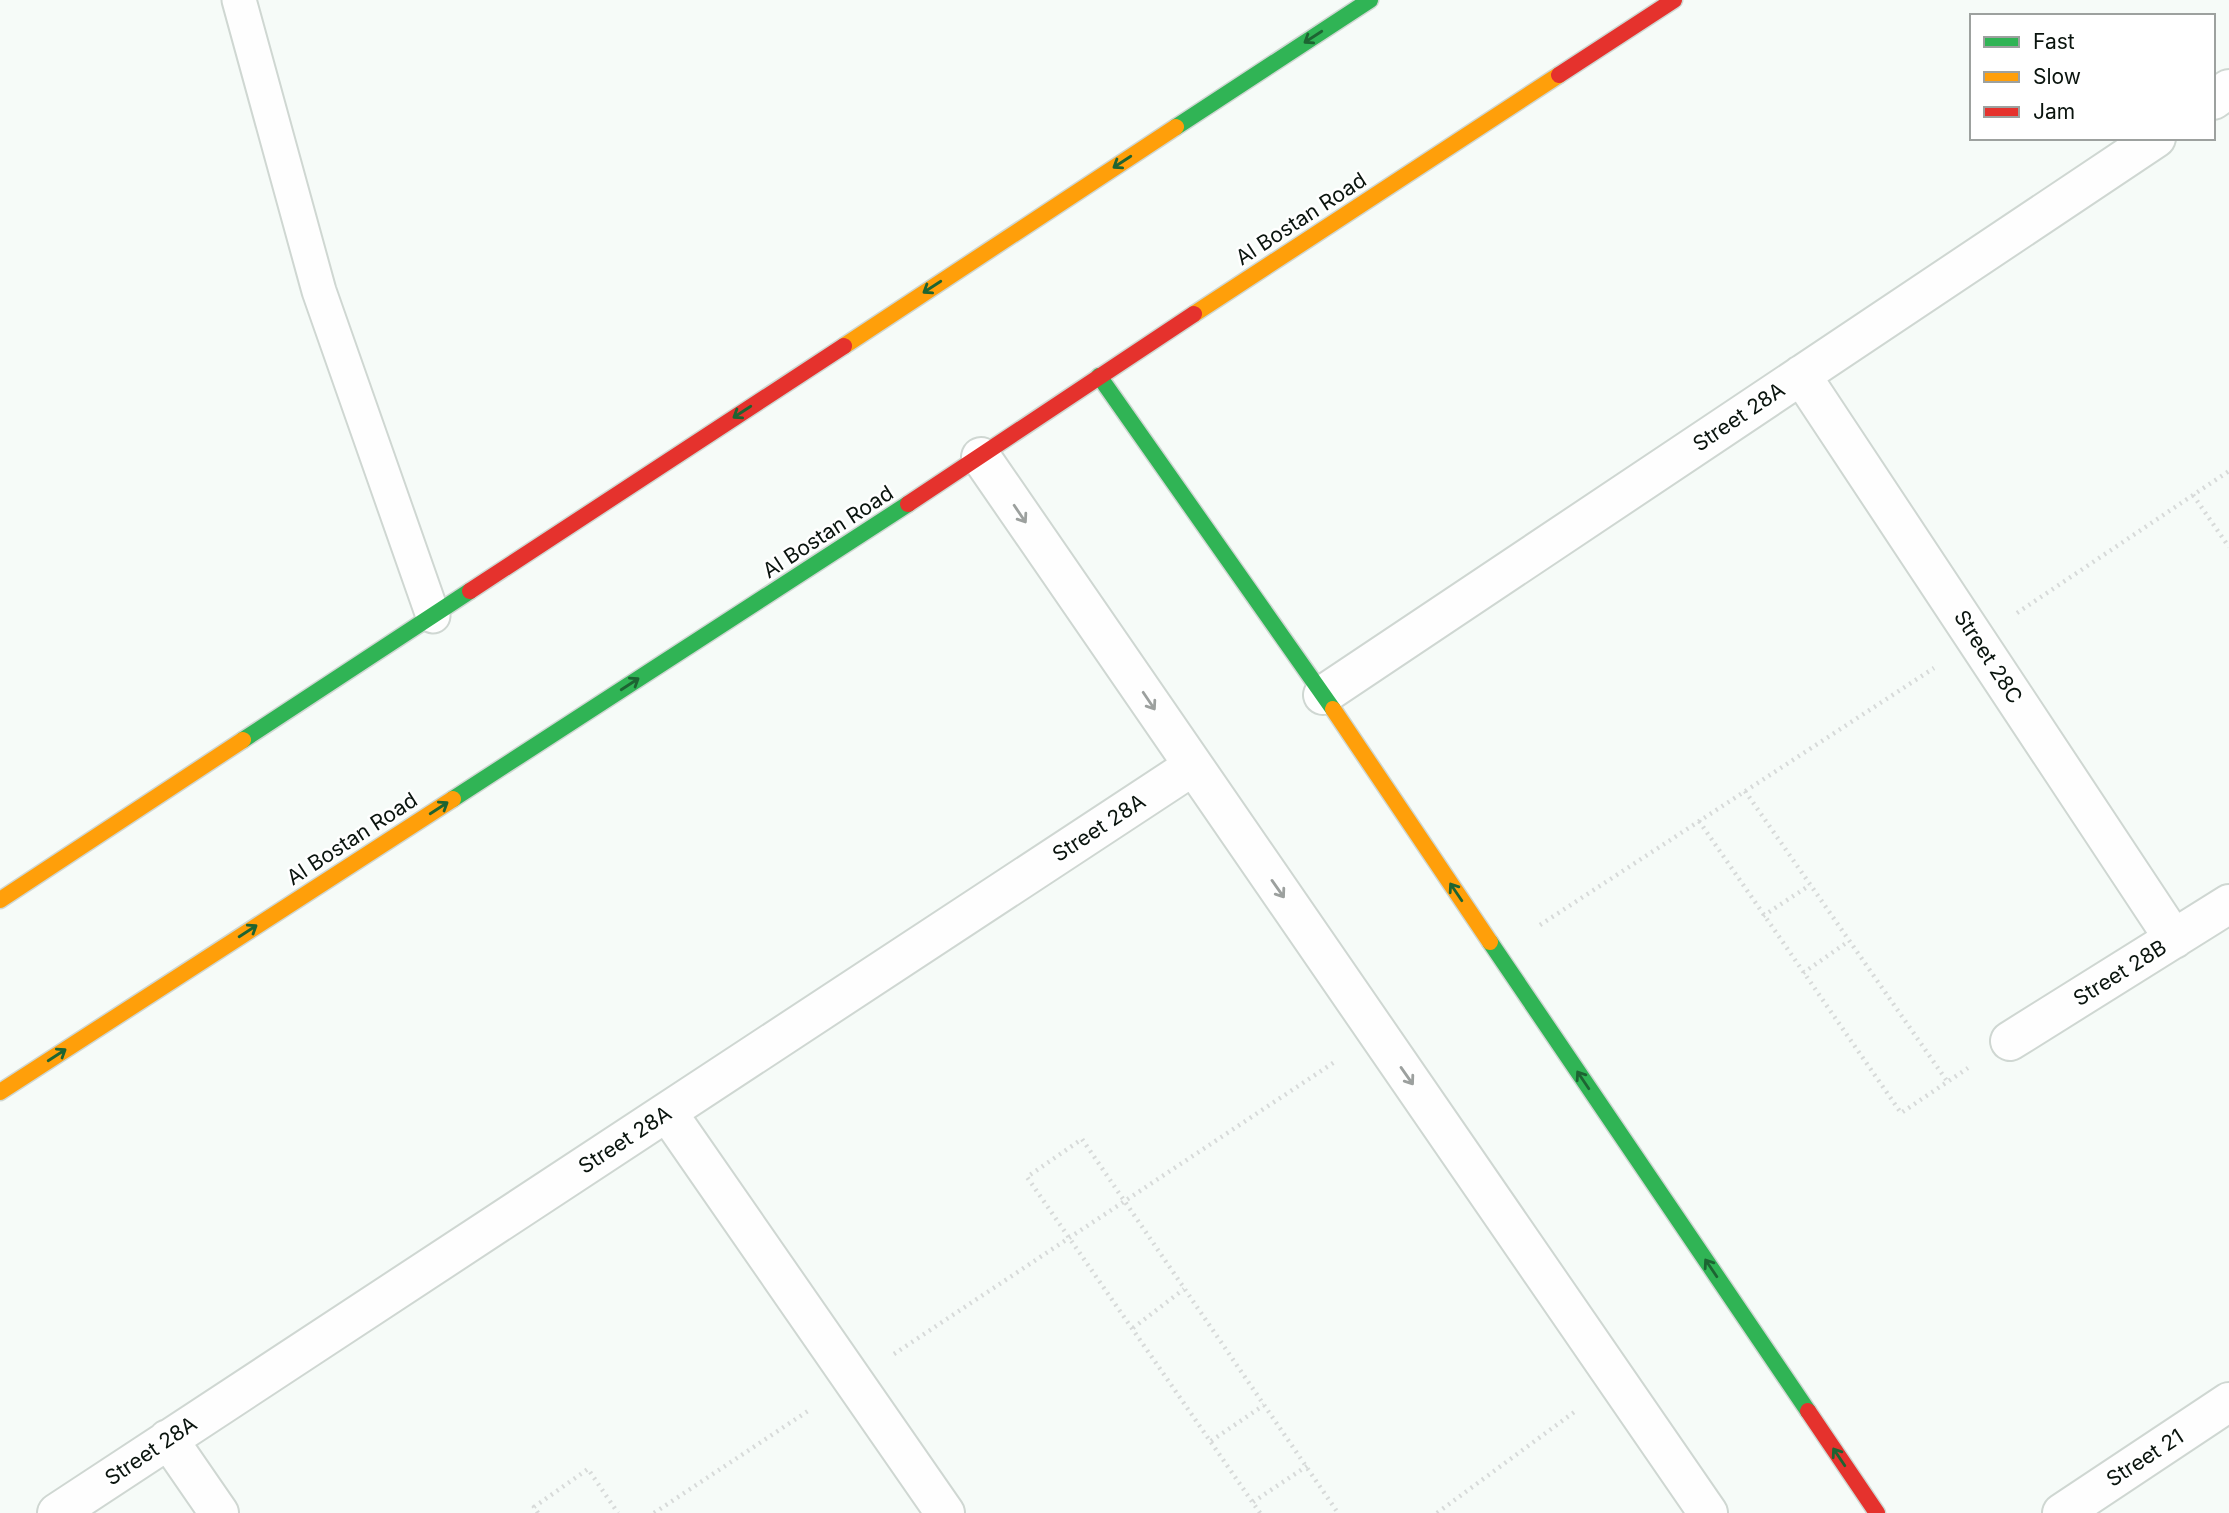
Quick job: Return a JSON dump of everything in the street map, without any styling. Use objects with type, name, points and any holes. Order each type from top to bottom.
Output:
[{"type":"main road","points":[[0,900],[1370,0]]},
{"type":"main road","name":"Al Bostan Road","points":[[0,1092],[981,457],[1099,376],[1674,0]]},
{"type":"main road","points":[[1099,376],[1322,695],[1877,1513]]},
{"type":"street","name":"Street 28A","points":[[1322,695],[2153,140]]},
{"type":"street","name":"Street 28C","points":[[1801,375],[2174,939]]},
{"type":"street","points":[[981,457],[1708,1513]]},
{"type":"street","name":"Street 28A","points":[[57,1513],[1193,766]]},
{"type":"street","name":"Street 28B","points":[[2010,1041],[2229,904]]},
{"type":"street","points":[[667,1112],[945,1513]]},
{"type":"street","name":"Street 21","points":[[2062,1513],[2229,1402]]},
{"type":"street","points":[[168,1439],[219,1513]]},
{"type":"lane","points":[[239,0],[319,290],[433,615]]},
{"type":"path","points":[[1497,953],[1977,640],[2229,471]]},
{"type":"path","points":[[2193,495],[2229,547]]},
{"type":"path","points":[[1745,791],[1947,1081]]},
{"type":"path","points":[[1699,821],[1901,1113],[2010,1041]]},
{"type":"path","points":[[1763,916],[1810,885]]},
{"type":"path","points":[[1803,972],[1849,941]]},
{"type":"path","points":[[654,1513],[1378,1034]]},
{"type":"path","points":[[1260,1513],[1027,1177],[1082,1139],[1338,1513]]},
{"type":"path","points":[[1133,1328],[1184,1289]]},
{"type":"path","points":[[1437,1513],[1617,1381]]},
{"type":"path","points":[[1211,1441],[1264,1405]]},
{"type":"path","points":[[1253,1502],[1307,1466]]},
{"type":"path","points":[[538,1513],[534,1507],[588,1469],[618,1513]]},
{"type":"traffic: fast","points":[[1176,127],[1370,0]]},
{"type":"traffic: fast","points":[[1099,376],[1333,709]]},
{"type":"traffic: fast","points":[[453,799],[908,504]]},
{"type":"traffic: fast","points":[[243,740],[470,591]]},
{"type":"traffic: fast","points":[[1490,942],[1808,1411]]},
{"type":"traffic: slow","points":[[1194,314],[1559,75]]},
{"type":"traffic: slow","points":[[844,346],[1176,127]]},
{"type":"traffic: slow","points":[[1333,709],[1490,942]]},
{"type":"traffic: slow","points":[[0,900],[243,740]]},
{"type":"traffic: slow","points":[[0,1092],[453,799]]},
{"type":"traffic: jam","points":[[1559,75],[1674,0]]},
{"type":"traffic: jam","points":[[908,504],[1194,314]]},
{"type":"traffic: jam","points":[[470,591],[844,346]]},
{"type":"traffic: jam","points":[[1808,1411],[1877,1513]]}]
